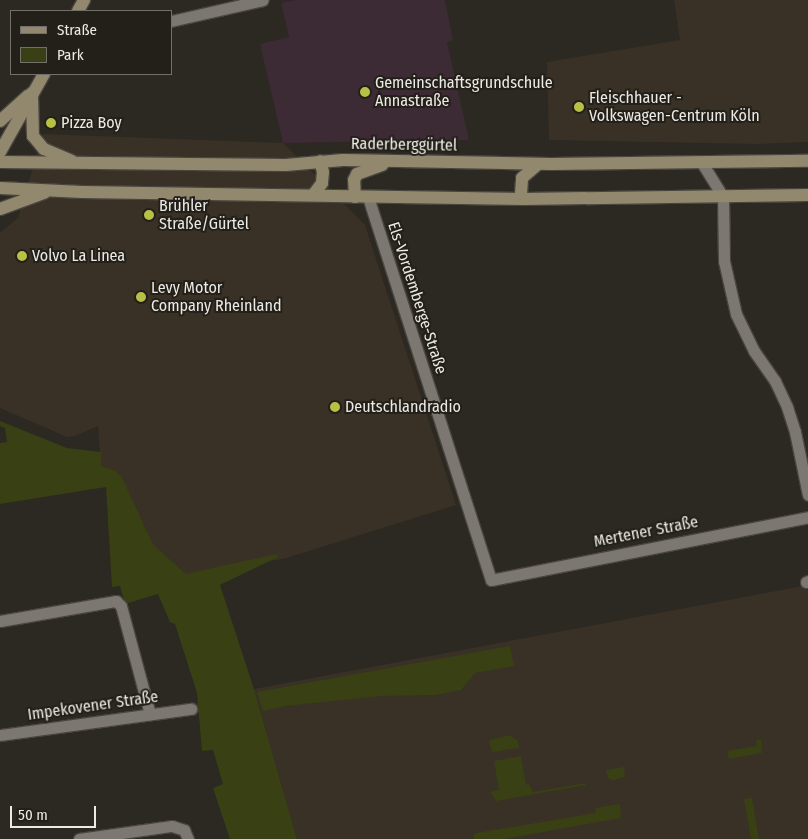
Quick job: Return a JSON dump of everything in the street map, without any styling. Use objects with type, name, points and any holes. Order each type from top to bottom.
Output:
[{"type":"main road","points":[[0,152],[43,75]]},
{"type":"main road","points":[[0,121],[8,111],[32,93]]},
{"type":"main road","points":[[32,93],[31,125],[33,136],[44,149],[79,164]]},
{"type":"main road","points":[[313,196],[322,183],[323,172],[320,161]]},
{"type":"main road","name":"Raderberggürtel","points":[[0,162],[286,165],[320,161],[538,164],[808,161]]},
{"type":"main road","points":[[355,197],[354,180],[357,174],[391,162]]},
{"type":"main road","points":[[524,199],[521,194],[522,178],[538,164]]},
{"type":"main road","points":[[0,188],[355,197],[524,199],[808,195]]},
{"type":"main road","points":[[0,209],[52,190]]},
{"type":"street","points":[[172,21],[263,0]]},
{"type":"street","points":[[702,163],[723,196],[724,261],[733,305],[754,351],[775,381],[787,406],[795,432],[808,495]]},
{"type":"street","name":"Els-Vordemberge-Straße","points":[[368,197],[491,580]]},
{"type":"street","name":"Mertener Straße","points":[[491,580],[808,516]]},
{"type":"street","points":[[0,621],[116,601],[121,606],[150,714]]},
{"type":"street","name":"Impekovener Straße","points":[[0,735],[191,709]]},
{"type":"street","points":[[79,839],[172,826],[184,830],[188,839]]},
{"type":"shaded area","name":"Gemeinschaftsgrundschule Annastraße","points":[[296,0],[445,0],[453,40],[447,42],[469,140],[283,143],[260,44],[289,37],[281,3]]},
{"type":"shaded area","points":[[674,0],[808,0],[808,142],[758,144],[549,140],[547,62],[680,40]]},
{"type":"shaded area","points":[[43,134],[283,143],[365,225],[456,505],[283,559],[186,574],[153,544],[122,477],[116,471],[101,466],[98,426],[75,436],[67,437],[0,408],[0,233],[18,218]]},
{"type":"shaded area","points":[[808,585],[808,839],[297,839],[254,689]]},
{"type":"green space","points":[[0,421],[67,448],[101,452],[101,466],[116,471],[122,477],[153,544],[186,574],[277,554],[278,557],[220,585],[254,689],[297,839],[230,839],[213,788],[223,784],[213,750],[202,751],[197,693],[175,624],[170,622],[158,594],[125,604],[120,586],[112,587],[106,487],[0,504],[0,443],[7,442],[5,428],[0,426]]},
{"type":"green space","points":[[510,646],[514,666],[475,673],[461,690],[435,695],[381,696],[285,706],[263,711],[257,692]]},
{"type":"green space","points":[[510,735],[518,741],[519,748],[492,752],[489,740]]},
{"type":"green space","points":[[761,739],[762,753],[729,759],[727,751],[757,746],[756,740]]},
{"type":"green space","points":[[521,756],[526,785],[529,784],[533,792],[586,783],[586,785],[496,801],[490,792],[499,790],[494,761]]},
{"type":"green space","points":[[624,767],[625,777],[613,780],[608,778],[606,770]]},
{"type":"green space","points":[[752,798],[759,839],[751,839],[744,799]]},
{"type":"green space","points":[[620,804],[621,818],[504,839],[474,839],[473,836],[476,833],[596,813],[595,808]]},
{"type":"place","name":"Gemeinschaftsgrundschule Annastraße","points":[[365,92]]},
{"type":"place","name":"Fleischhauer - Volkswagen-Centrum Köln","points":[[579,107]]},
{"type":"place","name":"Pizza Boy","points":[[51,123]]},
{"type":"place","name":"Brühler Straße/Gürtel","points":[[149,215]]},
{"type":"place","name":"Volvo La Linea","points":[[22,256]]},
{"type":"place","name":"Levy Motor Company Rheinland","points":[[141,297]]},
{"type":"place","name":"Deutschlandradio","points":[[335,407]]}]
